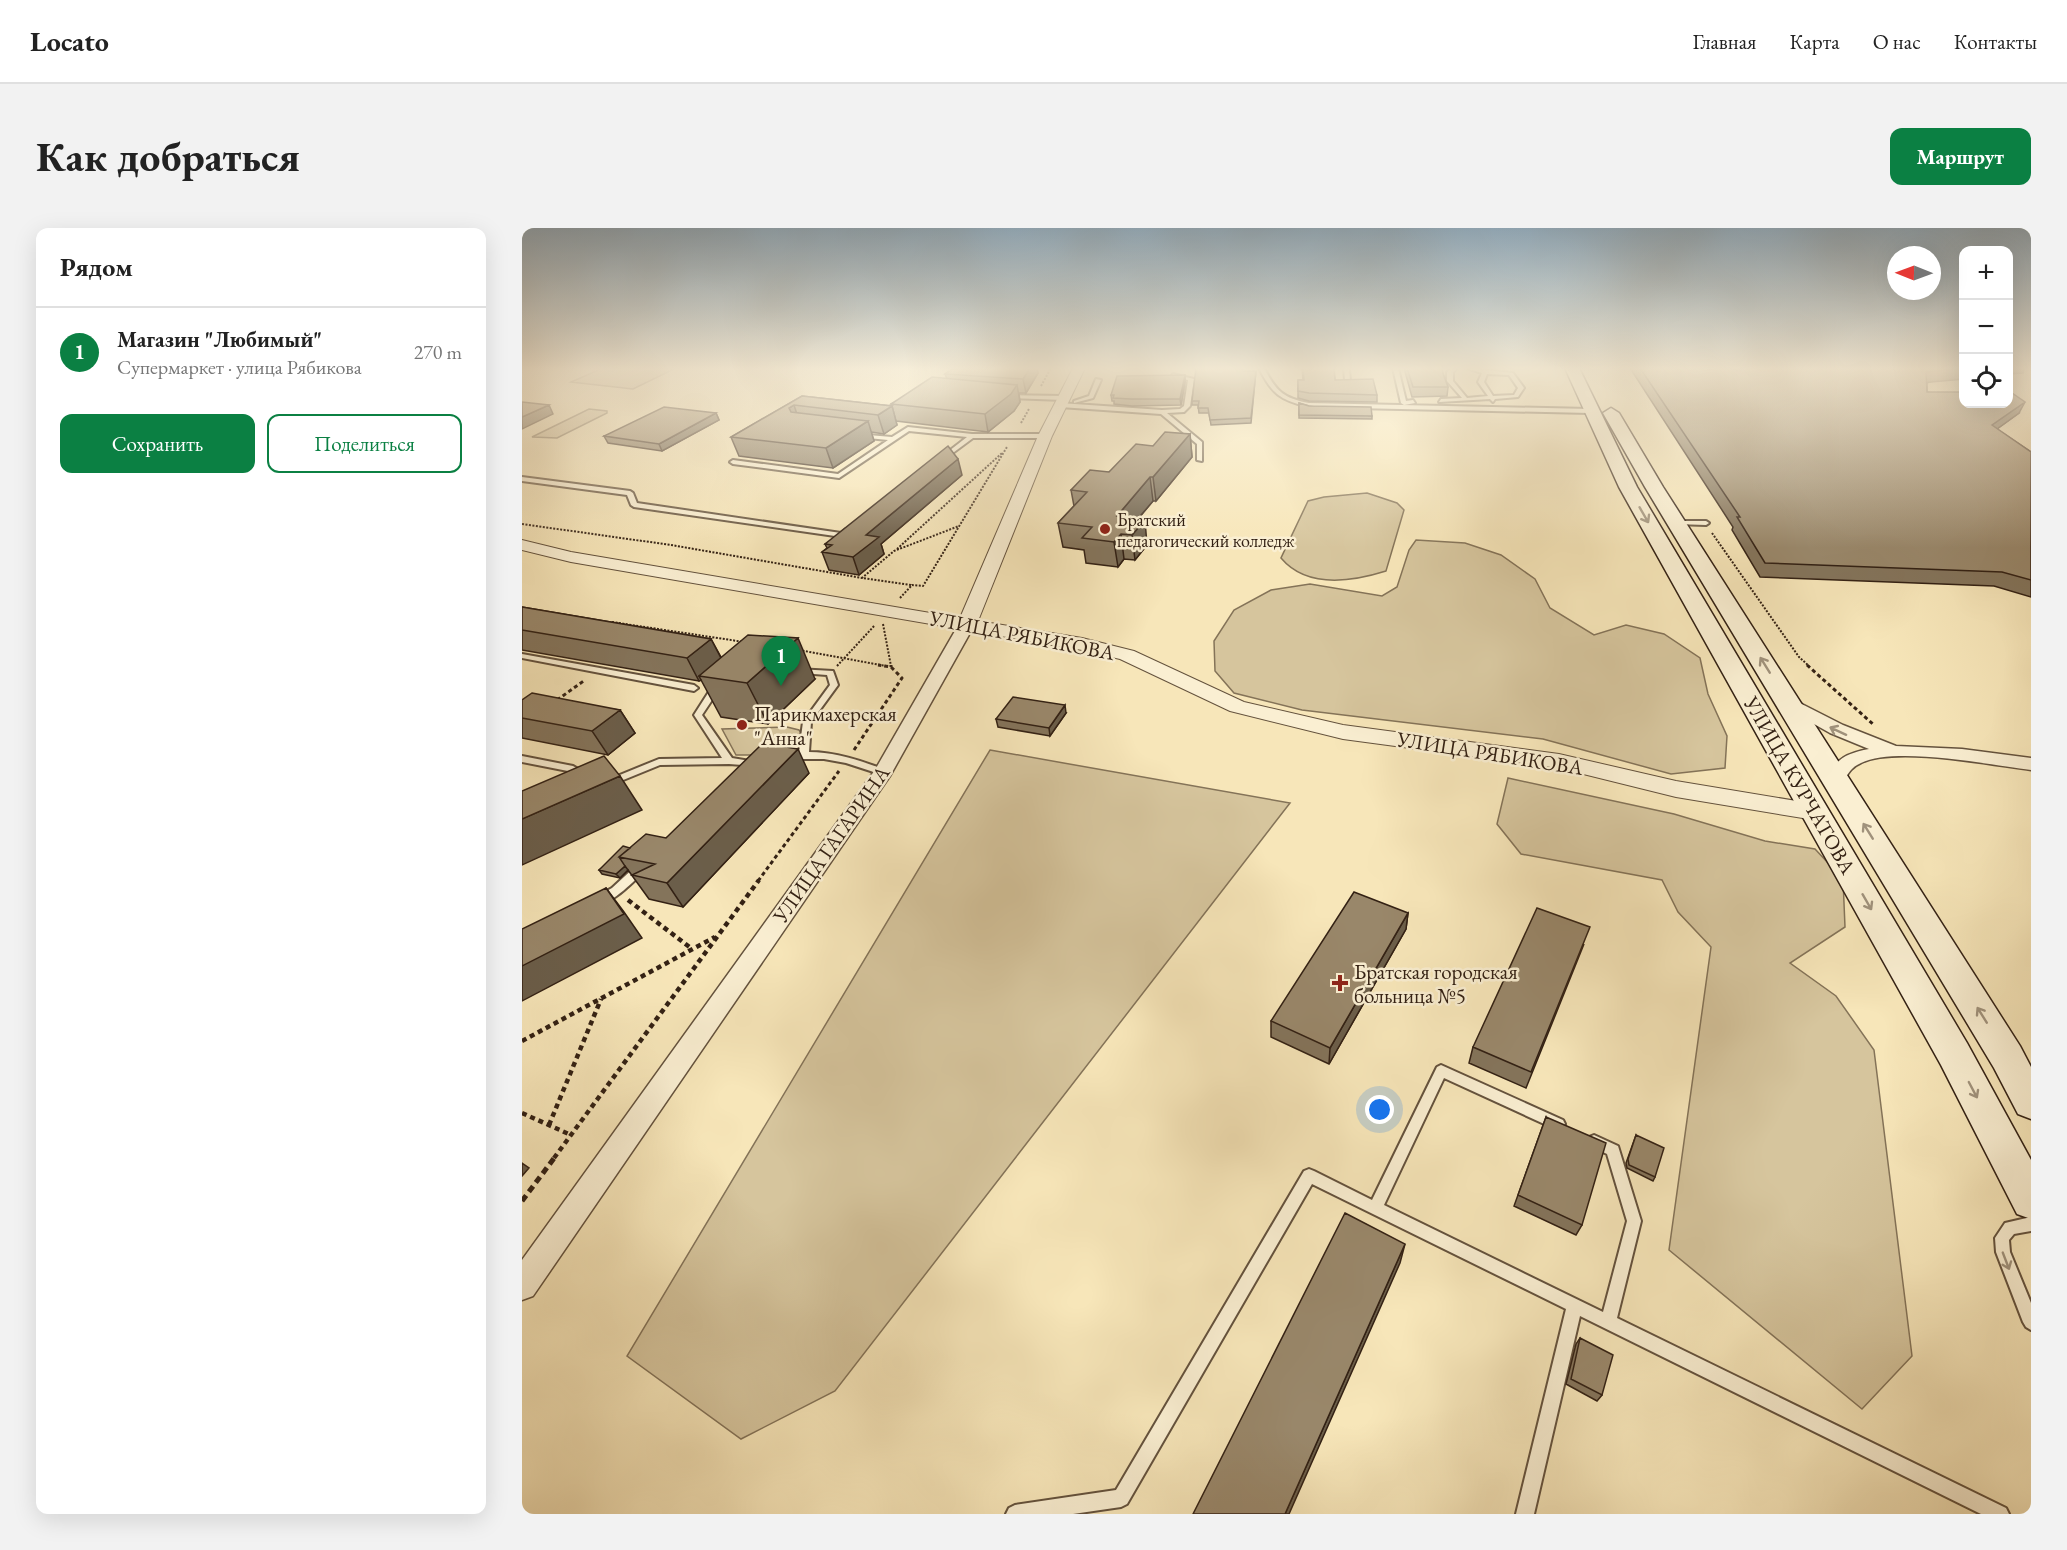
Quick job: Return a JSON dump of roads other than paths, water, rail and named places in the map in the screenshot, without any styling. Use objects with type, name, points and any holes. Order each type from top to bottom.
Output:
[{"type":"main road","name":"УЛИЦА КУРЧАТОВА","points":[[1601,428],[1641,487],[1815,812],[1954,1054],[2031,1200]]},
{"type":"main road","points":[[1620,428],[1641,487],[1677,523],[2007,1057],[2031,1102]]},
{"type":"main road","points":[[1954,1054],[2007,1057]]},
{"type":"street","name":"УЛИЦА ГАГАРИНА","points":[[522,1285],[883,772],[967,624],[1049,428]]},
{"type":"street","name":"УЛИЦА РЯБИКОВА","points":[[522,545],[571,557],[1083,644],[1127,655],[1237,707],[1343,732],[1559,760],[1676,789],[1815,812]]},
{"type":"street","name":"УЛИЦА РЯБИКОВА","points":[[522,555],[571,557]]},
{"type":"street","points":[[1788,702],[1822,724],[1850,737],[1892,750],[2031,764]]},
{"type":"street","points":[[1836,778],[1843,765],[1852,759],[1892,750]]},
{"type":"lane","points":[[1182,428],[1200,443],[1200,460]]},
{"type":"lane","points":[[733,462],[839,476],[908,429],[972,436],[1045,436]]},
{"type":"lane","points":[[847,433],[894,439]]},
{"type":"lane","points":[[935,464],[972,436]]},
{"type":"lane","points":[[522,479],[630,493],[634,506],[842,535],[851,528]]},
{"type":"lane","points":[[1677,523],[1706,523]]},
{"type":"lane","points":[[522,656],[694,687]]},
{"type":"lane","points":[[788,670],[830,673],[834,685],[807,722],[804,753]]},
{"type":"lane","points":[[728,680],[713,692],[698,715],[729,761]]},
{"type":"lane","points":[[596,788],[659,762],[763,762],[804,753],[848,759],[883,772]]},
{"type":"lane","points":[[522,759],[573,769]]},
{"type":"lane","points":[[745,772],[763,762]]},
{"type":"lane","points":[[585,907],[616,891],[650,860]]},
{"type":"lane","points":[[1375,1209],[1441,1071],[1613,1150],[1634,1221],[1608,1322]]},
{"type":"lane","points":[[1015,1514],[1121,1497],[1309,1176],[2000,1514]]},
{"type":"lane","points":[[2031,1224],[2010,1228],[2002,1238],[2003,1252],[2031,1322]]},
{"type":"lane","points":[[1525,1514],[1574,1307]]},
{"type":"place","name":"Братский педагогический колледж","points":[[1105,529]]},
{"type":"place","name":"Магазин \"Любимый\"","points":[[781,686]]},
{"type":"place","name":"Парикмахерская \"Анна\"","points":[[742,725]]},
{"type":"place","name":"Братская городская больница №5","points":[[1340,983]]}]
